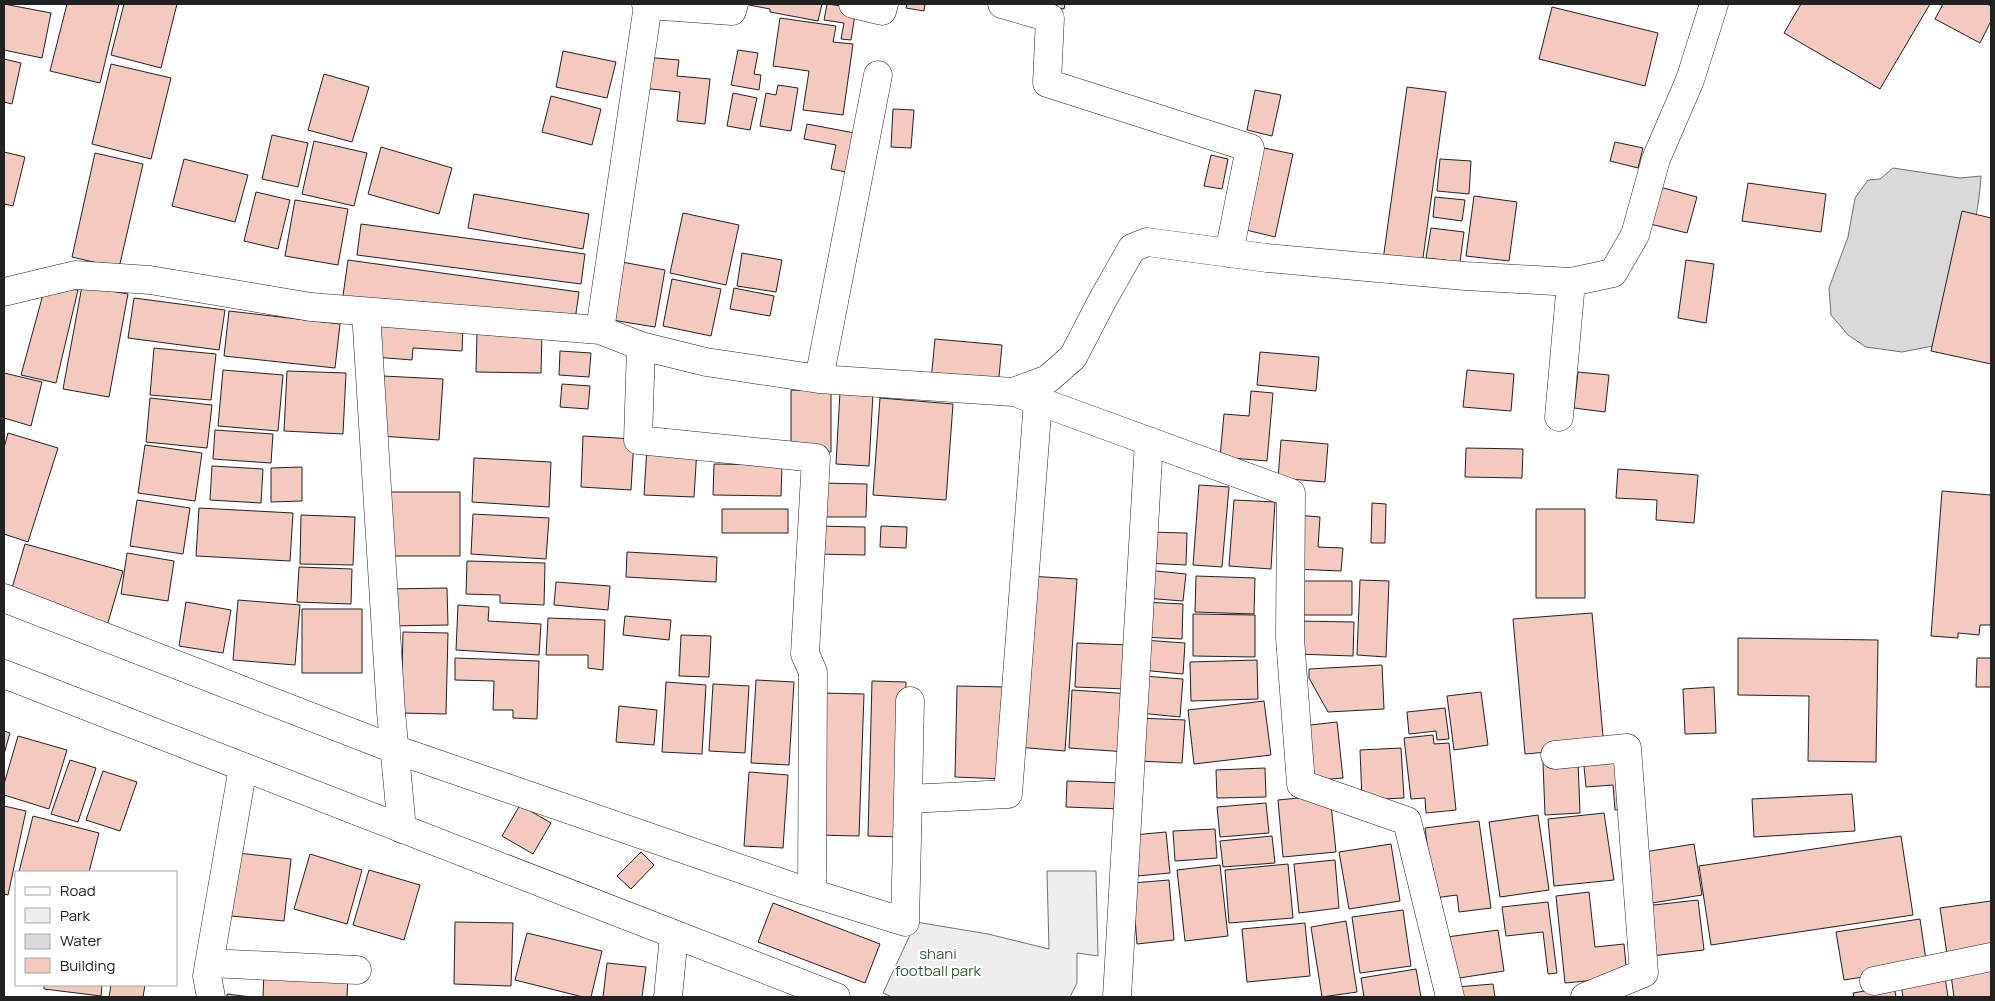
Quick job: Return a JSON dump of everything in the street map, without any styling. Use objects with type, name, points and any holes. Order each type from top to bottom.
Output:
[{"type":"street","points":[[600,330],[647,4],[732,11],[734,4]]},
{"type":"street","points":[[853,4],[882,11],[884,4]]},
{"type":"street","points":[[1002,4],[1050,18],[1047,83],[1250,148],[1229,252]]},
{"type":"street","points":[[1013,392],[1048,379],[1073,357],[1132,248],[1147,242],[1465,276],[1570,282],[1613,273],[1635,235],[1656,159],[1690,80],[1714,4]]},
{"type":"street","points":[[819,379],[878,75]]},
{"type":"street","points":[[4,292],[75,275],[150,280],[311,307],[600,330],[641,346],[706,362],[819,379],[1013,392],[1291,493],[1290,638],[1301,784],[1407,821],[1450,997]]},
{"type":"street","points":[[1558,417],[1570,282]]},
{"type":"street","points":[[366,312],[394,749],[402,829]]},
{"type":"street","points":[[641,346],[638,440],[816,458],[806,654],[813,672],[812,893]]},
{"type":"street","points":[[908,799],[1008,794],[1038,401]]},
{"type":"street","points":[[1117,997],[1148,441]]},
{"type":"street","points":[[4,598],[394,749],[812,893],[905,922],[910,701]]},
{"type":"street","points":[[4,674],[836,997]]},
{"type":"street","points":[[1555,755],[1628,748],[1644,973],[1586,997]]},
{"type":"street","points":[[211,997],[207,976],[243,767]]},
{"type":"street","points":[[668,997],[674,935]]},
{"type":"street","points":[[1874,981],[1991,957]]},
{"type":"street","points":[[209,963],[357,970]]},
{"type":"green space","name":"shani football park","points":[[1047,871],[1096,871],[1098,956],[1077,953],[1077,983],[1070,997],[892,997],[883,993],[916,922],[988,934],[1049,949]]},
{"type":"water","points":[[1893,168],[1960,178],[1981,176],[1971,240],[1938,345],[1902,352],[1866,347],[1848,335],[1831,315],[1829,288],[1848,237],[1855,198],[1868,180],[1880,179]]},
{"type":"building","points":[[4,4],[51,13],[42,58],[4,50]]},
{"type":"building","points":[[67,4],[119,4],[100,83],[50,71]]},
{"type":"building","points":[[124,4],[177,4],[161,68],[111,55]]},
{"type":"building","points":[[749,4],[822,4],[818,21],[770,12],[770,9]]},
{"type":"building","points":[[827,4],[856,8],[851,40],[841,39],[844,23],[824,20]]},
{"type":"building","points":[[907,4],[925,4],[924,11],[906,8]]},
{"type":"building","points":[[1039,4],[1065,4],[1064,9]]},
{"type":"building","points":[[1801,4],[1930,4],[1880,89],[1784,33]]},
{"type":"building","points":[[1943,4],[1987,4],[1991,6],[1991,21],[1980,43],[1935,19]]},
{"type":"building","points":[[1552,7],[1658,33],[1645,86],[1539,59]]},
{"type":"building","points":[[780,18],[836,26],[833,42],[853,44],[843,115],[803,110],[809,71],[773,66]]},
{"type":"building","points":[[738,50],[758,53],[754,74],[761,75],[759,90],[731,85]]},
{"type":"building","points":[[563,51],[616,62],[607,98],[556,87]]},
{"type":"building","points":[[645,57],[679,60],[677,76],[710,79],[705,124],[677,121],[680,92],[641,88]]},
{"type":"building","points":[[4,59],[21,63],[12,104],[4,102]]},
{"type":"building","points":[[111,64],[171,78],[151,159],[92,144]]},
{"type":"building","points":[[324,74],[369,87],[352,142],[308,130]]},
{"type":"building","points":[[778,85],[798,88],[791,131],[760,126],[766,93],[776,95]]},
{"type":"building","points":[[1407,87],[1446,92],[1422,265],[1383,260]]},
{"type":"building","points":[[1255,90],[1281,95],[1272,136],[1247,130]]},
{"type":"building","points":[[733,93],[757,98],[750,130],[727,126]]},
{"type":"building","points":[[551,96],[601,109],[592,145],[542,132]]},
{"type":"building","points":[[893,109],[914,110],[911,148],[891,147]]},
{"type":"building","points":[[807,124],[860,134],[851,173],[831,169],[836,145],[804,139]]},
{"type":"building","points":[[272,135],[308,143],[298,187],[262,179]]},
{"type":"building","points":[[314,141],[367,153],[354,206],[302,194]]},
{"type":"building","points":[[1615,142],[1643,148],[1638,168],[1610,161]]},
{"type":"building","points":[[381,147],[452,168],[439,214],[368,194]]},
{"type":"building","points":[[1259,147],[1293,154],[1275,237],[1242,229]]},
{"type":"building","points":[[4,152],[25,157],[13,206],[4,204]]},
{"type":"building","points":[[95,153],[143,164],[119,268],[72,257]]},
{"type":"building","points":[[1211,155],[1228,159],[1222,189],[1204,186]]},
{"type":"building","points":[[184,159],[248,175],[235,222],[172,206]]},
{"type":"building","points":[[1440,159],[1471,161],[1469,194],[1437,191]]},
{"type":"building","points":[[1748,183],[1826,194],[1821,232],[1742,221]]},
{"type":"building","points":[[1656,186],[1697,197],[1687,233],[1646,223]]},
{"type":"building","points":[[256,192],[290,200],[278,249],[244,241]]},
{"type":"building","points":[[474,194],[589,214],[583,249],[468,228]]},
{"type":"building","points":[[1474,196],[1517,202],[1509,261],[1466,256]]},
{"type":"building","points":[[1435,197],[1465,200],[1462,221],[1433,217]]},
{"type":"building","points":[[295,200],[348,209],[338,265],[285,256]]},
{"type":"building","points":[[1962,211],[1991,218],[1991,364],[1931,351]]},
{"type":"building","points":[[683,213],[739,225],[726,285],[670,273]]},
{"type":"building","points":[[361,224],[585,254],[581,284],[357,255]]},
{"type":"building","points":[[1431,228],[1464,232],[1460,262],[1426,258]]},
{"type":"building","points":[[742,253],[782,260],[776,292],[737,286]]},
{"type":"building","points":[[348,260],[579,292],[574,327],[343,296]]},
{"type":"building","points":[[1686,260],[1714,264],[1706,323],[1678,318]]},
{"type":"building","points":[[622,262],[665,270],[655,327],[612,320]]},
{"type":"building","points":[[672,279],[721,289],[711,336],[663,326]]},
{"type":"building","points":[[82,286],[128,294],[109,397],[63,389]]},
{"type":"building","points":[[45,287],[78,290],[56,383],[21,375]]},
{"type":"building","points":[[734,288],[774,296],[770,316],[730,309]]},
{"type":"building","points":[[134,298],[225,310],[219,350],[128,338]]},
{"type":"building","points":[[229,311],[340,324],[335,368],[224,356]]},
{"type":"building","points":[[378,321],[463,327],[462,351],[413,348],[412,360],[375,357]]},
{"type":"building","points":[[477,331],[542,333],[541,373],[476,372]]},
{"type":"building","points":[[935,339],[1002,345],[998,387],[931,380]]},
{"type":"building","points":[[154,348],[216,354],[211,400],[150,395]]},
{"type":"building","points":[[560,351],[591,353],[589,377],[559,375]]},
{"type":"building","points":[[1260,352],[1319,357],[1316,391],[1257,385]]},
{"type":"building","points":[[223,370],[283,375],[278,431],[218,426]]},
{"type":"building","points":[[1467,370],[1514,374],[1511,411],[1463,407]]},
{"type":"building","points":[[287,371],[346,373],[343,434],[284,431]]},
{"type":"building","points":[[1578,372],[1609,375],[1605,412],[1574,408]]},
{"type":"building","points":[[4,373],[42,382],[31,426],[4,418]]},
{"type":"building","points":[[383,376],[443,379],[439,440],[380,436]]},
{"type":"building","points":[[562,384],[590,386],[588,409],[560,407]]},
{"type":"building","points":[[791,390],[831,391],[831,452],[791,452]]},
{"type":"building","points":[[1251,391],[1273,393],[1267,461],[1220,457],[1224,414],[1249,416]]},
{"type":"building","points":[[840,392],[873,393],[869,466],[836,464]]},
{"type":"building","points":[[150,398],[212,405],[207,448],[146,442]]},
{"type":"building","points":[[880,398],[953,404],[946,500],[873,495]]},
{"type":"building","points":[[215,430],[273,434],[271,463],[213,459]]},
{"type":"building","points":[[8,433],[58,448],[28,542],[4,534],[4,448]]},
{"type":"building","points":[[583,436],[634,439],[631,490],[581,487]]},
{"type":"building","points":[[1281,440],[1328,444],[1325,482],[1278,478]]},
{"type":"building","points":[[145,445],[202,453],[195,501],[138,493]]},
{"type":"building","points":[[647,447],[697,449],[694,497],[644,495]]},
{"type":"building","points":[[1466,448],[1523,449],[1522,478],[1465,477]]},
{"type":"building","points":[[474,458],[551,462],[549,507],[472,502]]},
{"type":"building","points":[[714,464],[782,465],[781,496],[713,495]]},
{"type":"building","points":[[212,466],[263,469],[261,503],[210,500]]},
{"type":"building","points":[[302,467],[302,501],[271,502],[271,468]]},
{"type":"building","points":[[1618,469],[1698,475],[1694,523],[1656,520],[1657,500],[1616,498]]},
{"type":"building","points":[[820,483],[867,484],[866,517],[819,517]]},
{"type":"building","points":[[1199,485],[1229,487],[1222,567],[1193,565]]},
{"type":"building","points":[[1942,491],[1991,495],[1991,625],[1980,625],[1979,635],[1958,633],[1958,638],[1931,636]]},
{"type":"building","points":[[385,492],[460,492],[460,556],[385,556]]},
{"type":"building","points":[[137,500],[190,508],[183,554],[130,546]]},
{"type":"building","points":[[1234,500],[1275,502],[1271,569],[1229,566]]},
{"type":"building","points":[[1372,503],[1386,504],[1385,543],[1371,543]]},
{"type":"building","points":[[199,508],[293,513],[290,561],[196,556]]},
{"type":"building","points":[[722,509],[788,509],[788,533],[722,533]]},
{"type":"building","points":[[1536,509],[1585,509],[1585,598],[1536,598]]},
{"type":"building","points":[[473,514],[549,518],[546,559],[471,554]]},
{"type":"building","points":[[301,515],[355,517],[353,565],[300,564]]},
{"type":"building","points":[[1296,515],[1320,517],[1318,547],[1343,548],[1341,571],[1293,569]]},
{"type":"building","points":[[815,526],[865,527],[865,555],[815,554]]},
{"type":"building","points":[[881,526],[907,527],[906,548],[880,547]]},
{"type":"building","points":[[1147,532],[1187,533],[1186,565],[1146,563]]},
{"type":"building","points":[[25,544],[123,571],[107,626],[9,598]]},
{"type":"building","points":[[627,552],[717,557],[716,582],[626,577]]},
{"type":"building","points":[[127,553],[174,561],[168,601],[121,594]]},
{"type":"building","points":[[467,561],[545,563],[544,605],[500,603],[500,595],[466,594]]},
{"type":"building","points":[[299,567],[352,569],[351,604],[297,602]]},
{"type":"building","points":[[1146,570],[1186,574],[1183,601],[1144,598]]},
{"type":"building","points":[[1029,576],[1077,579],[1065,751],[1017,747]]},
{"type":"building","points":[[1196,576],[1255,578],[1254,614],[1195,612]]},
{"type":"building","points":[[1360,580],[1389,581],[1386,657],[1357,655]]},
{"type":"building","points":[[1293,581],[1352,581],[1352,615],[1293,615]]},
{"type":"building","points":[[556,582],[610,586],[608,610],[554,605]]},
{"type":"building","points":[[447,588],[448,625],[389,626],[389,589]]},
{"type":"building","points":[[238,600],[300,605],[295,665],[233,660]]},
{"type":"building","points":[[186,602],[231,610],[223,653],[179,646]]},
{"type":"building","points":[[1144,602],[1183,604],[1182,639],[1143,637]]},
{"type":"building","points":[[458,605],[489,607],[488,621],[541,624],[539,655],[456,650]]},
{"type":"building","points":[[302,609],[362,609],[362,673],[302,673]]},
{"type":"building","points":[[1592,613],[1604,747],[1525,754],[1513,619]]},
{"type":"building","points":[[1193,614],[1255,615],[1255,657],[1193,656]]},
{"type":"building","points":[[625,616],[671,620],[669,640],[623,635]]},
{"type":"building","points":[[548,618],[605,620],[603,670],[588,668],[588,655],[546,655]]},
{"type":"building","points":[[1297,621],[1354,622],[1353,656],[1296,654]]},
{"type":"building","points":[[403,632],[448,633],[446,714],[401,713]]},
{"type":"building","points":[[681,635],[711,636],[709,677],[679,676]]},
{"type":"building","points":[[1738,638],[1878,640],[1876,762],[1808,761],[1809,696],[1738,695]]},
{"type":"building","points":[[1143,640],[1185,643],[1183,674],[1141,670]]},
{"type":"building","points":[[1077,643],[1129,645],[1127,689],[1075,687]]},
{"type":"building","points":[[455,658],[539,661],[537,719],[513,718],[513,710],[493,710],[494,681],[455,680]]},
{"type":"building","points":[[1977,658],[1991,658],[1991,687],[1976,687]]},
{"type":"building","points":[[1257,660],[1258,699],[1191,701],[1190,662]]},
{"type":"building","points":[[1382,665],[1384,709],[1328,712],[1309,678],[1309,669]]},
{"type":"building","points":[[1143,676],[1183,679],[1180,717],[1140,713]]},
{"type":"building","points":[[756,680],[794,682],[789,765],[751,763]]},
{"type":"building","points":[[872,681],[906,682],[902,837],[868,836]]},
{"type":"building","points":[[666,682],[706,685],[702,754],[662,752]]},
{"type":"building","points":[[713,684],[749,686],[745,753],[709,751]]},
{"type":"building","points":[[957,686],[1006,687],[1004,779],[955,777]]},
{"type":"building","points":[[1714,687],[1716,733],[1685,734],[1683,689]]},
{"type":"building","points":[[1072,690],[1131,694],[1127,752],[1069,748]]},
{"type":"building","points":[[1481,692],[1488,745],[1454,750],[1447,696]]},
{"type":"building","points":[[823,693],[864,694],[859,836],[817,835]]},
{"type":"building","points":[[1264,701],[1271,755],[1194,764],[1188,710]]},
{"type":"building","points":[[619,706],[657,710],[654,745],[616,742]]},
{"type":"building","points":[[1445,708],[1449,739],[1437,740],[1436,731],[1409,734],[1407,712]]},
{"type":"building","points":[[1140,718],[1185,720],[1182,763],[1138,761]]},
{"type":"building","points":[[1337,722],[1343,778],[1305,781],[1310,725]]},
{"type":"building","points":[[4,731],[10,733],[4,754]]},
{"type":"building","points":[[1433,735],[1434,744],[1449,743],[1456,810],[1426,813],[1425,798],[1411,799],[1404,738]]},
{"type":"building","points":[[18,736],[67,750],[49,809],[4,795],[4,784]]},
{"type":"building","points":[[1401,748],[1404,798],[1362,800],[1360,750]]},
{"type":"building","points":[[1623,753],[1627,809],[1615,810],[1613,785],[1586,787],[1583,756]]},
{"type":"building","points":[[70,760],[96,768],[78,822],[51,814]]},
{"type":"building","points":[[1578,761],[1580,813],[1545,815],[1543,763]]},
{"type":"building","points":[[1265,768],[1266,797],[1217,798],[1216,770]]},
{"type":"building","points":[[103,771],[137,782],[120,831],[86,820]]},
{"type":"building","points":[[749,772],[788,775],[783,848],[744,846]]},
{"type":"building","points":[[1067,781],[1123,783],[1122,809],[1066,807]]},
{"type":"building","points":[[1852,794],[1855,831],[1754,837],[1752,799]]},
{"type":"building","points":[[1330,795],[1336,852],[1283,857],[1278,800]]},
{"type":"building","points":[[1266,803],[1269,833],[1220,837],[1217,807]]},
{"type":"building","points":[[520,805],[551,823],[533,854],[502,836]]},
{"type":"building","points":[[4,806],[26,811],[8,895],[4,894]]},
{"type":"building","points":[[1604,813],[1614,880],[1554,886],[1548,819]]},
{"type":"building","points":[[1538,815],[1549,890],[1500,897],[1489,822]]},
{"type":"building","points":[[33,816],[99,833],[89,871],[19,871]]},
{"type":"building","points":[[1479,821],[1491,908],[1459,912],[1457,895],[1434,898],[1425,828]]},
{"type":"building","points":[[1215,829],[1217,858],[1175,861],[1173,831]]},
{"type":"building","points":[[1166,832],[1170,873],[1137,876],[1133,835]]},
{"type":"building","points":[[1272,836],[1275,863],[1223,867],[1220,841]]},
{"type":"building","points":[[1901,836],[1913,915],[1711,945],[1699,866]]},
{"type":"building","points":[[1391,844],[1400,901],[1349,909],[1339,852]]},
{"type":"building","points":[[1694,844],[1702,895],[1646,904],[1638,853]]},
{"type":"building","points":[[641,852],[654,865],[631,889],[617,876]]},
{"type":"building","points":[[238,853],[291,859],[284,921],[231,916]]},
{"type":"building","points":[[310,854],[362,870],[347,924],[294,909]]},
{"type":"building","points":[[1335,860],[1339,908],[1299,913],[1294,864]]},
{"type":"building","points":[[1288,864],[1293,918],[1229,923],[1225,870]]},
{"type":"building","points":[[1220,865],[1228,936],[1185,941],[1177,870]]},
{"type":"building","points":[[369,870],[420,885],[404,940],[353,925]]},
{"type":"building","points":[[1169,880],[1174,940],[1137,944],[1132,883]]},
{"type":"building","points":[[1589,892],[1595,947],[1624,944],[1627,977],[1565,983],[1556,896]]},
{"type":"building","points":[[1698,900],[1704,950],[1651,956],[1645,906]]},
{"type":"building","points":[[1991,901],[1991,947],[1947,954],[1940,908]]},
{"type":"building","points":[[1548,902],[1557,973],[1548,974],[1543,932],[1506,936],[1502,907]]},
{"type":"building","points":[[773,903],[880,944],[865,983],[758,942]]},
{"type":"building","points":[[1403,910],[1411,966],[1360,973],[1352,917]]},
{"type":"building","points":[[1920,919],[1927,967],[1844,980],[1836,932]]},
{"type":"building","points":[[1346,921],[1357,992],[1322,997],[1311,927]]},
{"type":"building","points":[[455,922],[513,923],[511,986],[454,984]]},
{"type":"building","points":[[1305,923],[1310,976],[1247,982],[1242,929]]},
{"type":"building","points":[[1498,930],[1504,971],[1453,979],[1447,937]]},
{"type":"building","points":[[527,933],[602,951],[591,997],[583,997],[515,980]]},
{"type":"building","points":[[607,963],[646,967],[642,997],[603,997]]},
{"type":"building","points":[[1416,969],[1421,997],[1364,997],[1361,978]]},
{"type":"building","points":[[1991,969],[1991,997],[1954,997],[1951,975]]},
{"type":"building","points":[[264,971],[348,974],[347,997],[263,997]]},
{"type":"building","points":[[1945,977],[1948,997],[1903,997],[1901,984]]},
{"type":"building","points":[[1493,984],[1495,997],[1457,997],[1456,987]]},
{"type":"building","points":[[44,986],[102,986],[101,996],[44,989]]},
{"type":"building","points":[[111,986],[145,986],[143,997],[109,997]]},
{"type":"building","points":[[1894,986],[1896,997],[1854,997],[1853,993]]},
{"type":"building","points":[[227,994],[251,997],[227,997]]}]
